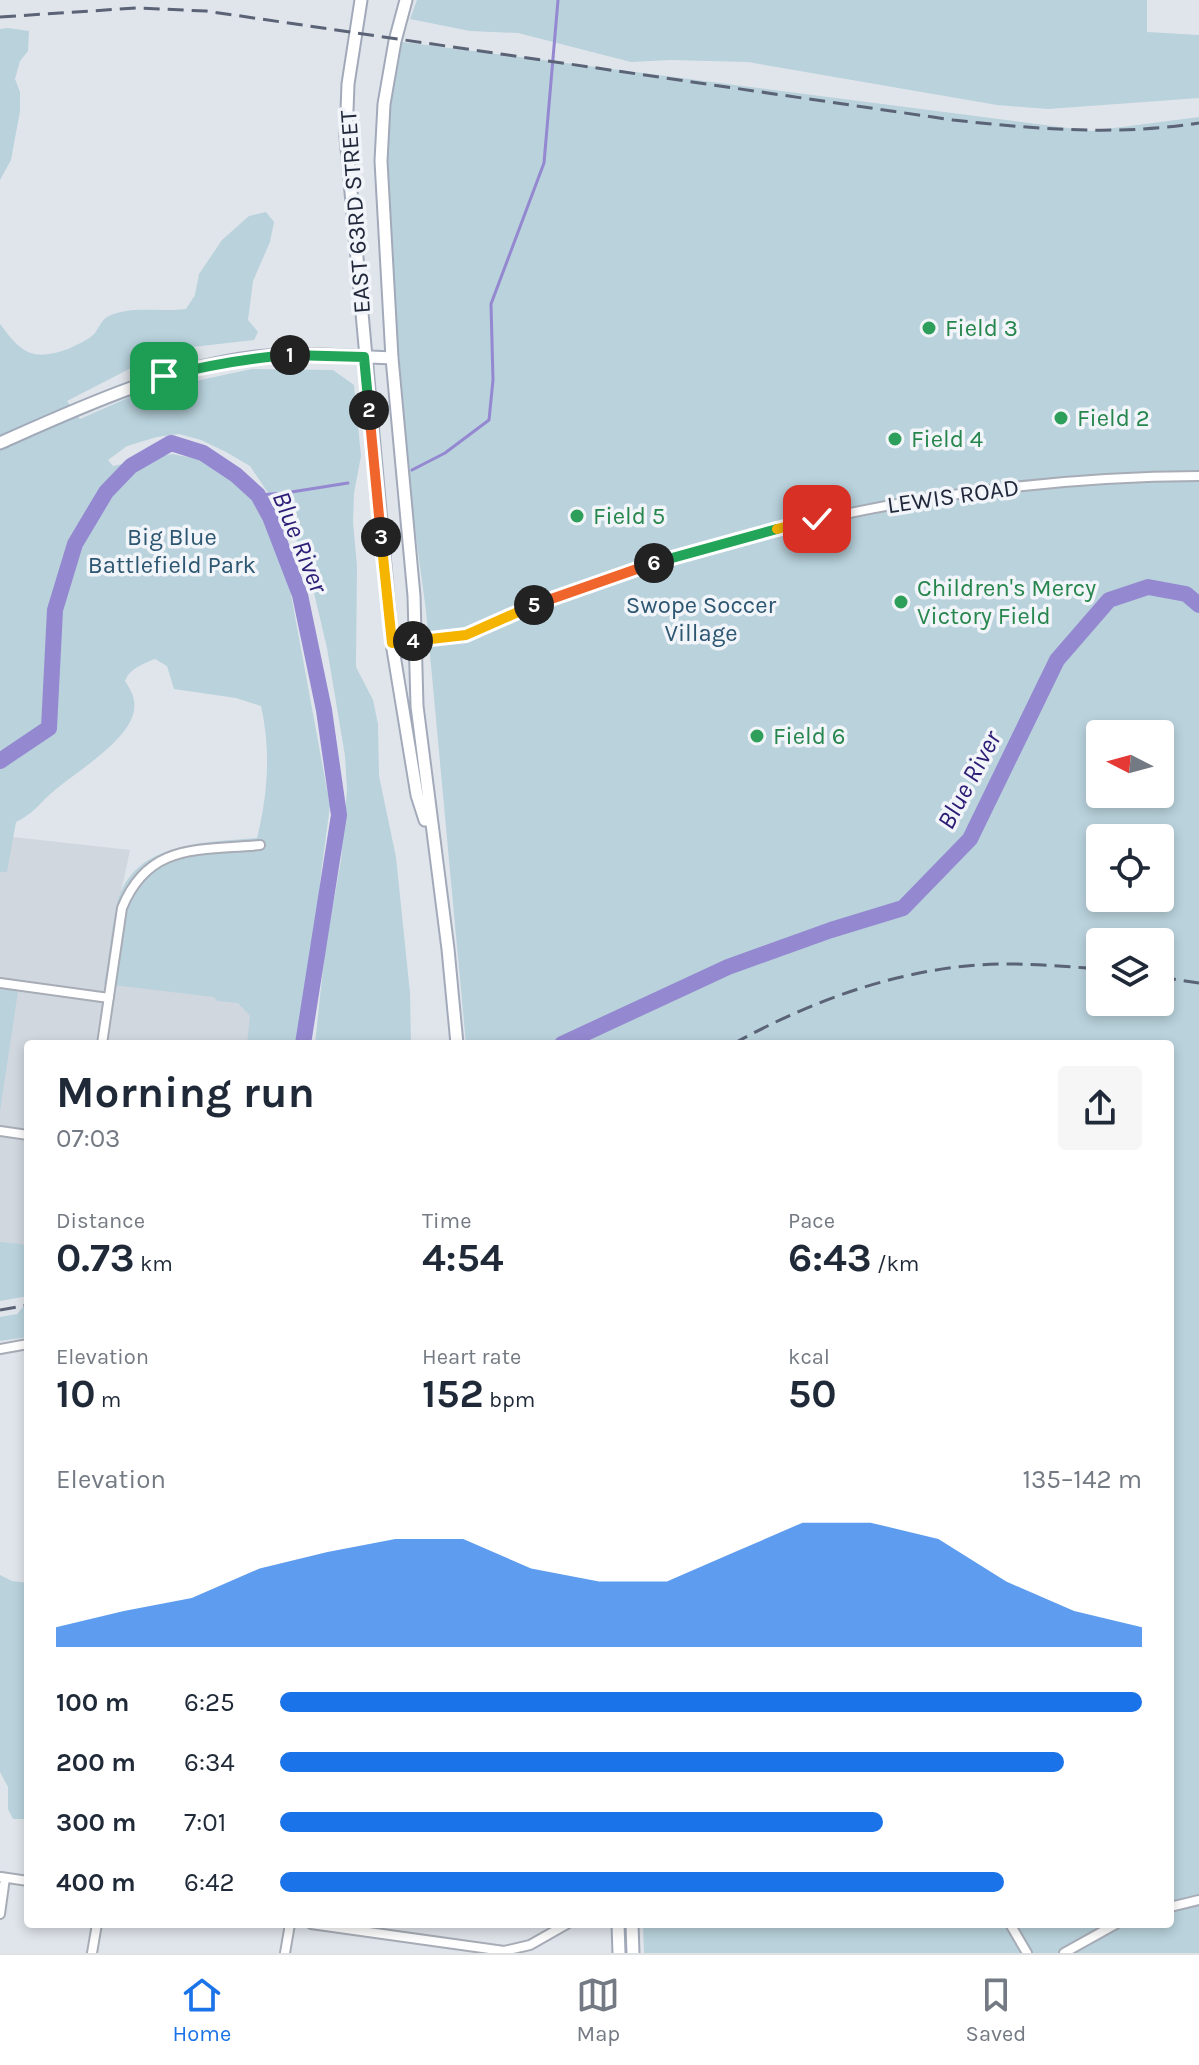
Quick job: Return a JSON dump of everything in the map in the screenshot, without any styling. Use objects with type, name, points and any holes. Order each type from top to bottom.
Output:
[{"type":"main road","name":"EAST 63RD STREET","points":[[361,0],[348,84],[346,137],[364,357],[392,643],[417,795],[435,851]]},
{"type":"main road","name":"EAST 63RD STREET","points":[[406,0],[384,104],[381,161],[392,358],[414,596],[420,744],[448,949],[457,1040]]},
{"type":"main road","points":[[0,443],[130,387],[211,364],[309,354],[392,358]]},
{"type":"main road","points":[[618,1928],[619,1953]]},
{"type":"main road","points":[[632,1928],[633,1953]]},
{"type":"street","name":"LEWIS ROAD","points":[[392,643],[466,635],[590,584],[762,532],[871,507],[1040,484],[1148,476],[1199,476]]},
{"type":"street","points":[[103,1040],[122,908],[130,889],[142,873],[154,863],[176,853],[260,845]]},
{"type":"street","points":[[0,983],[109,998]]},
{"type":"street","points":[[0,1131],[24,1134]]},
{"type":"street","points":[[0,1349],[24,1345]]},
{"type":"street","points":[[0,1914],[3,1878],[24,1881]]},
{"type":"street","points":[[1174,1906],[1199,1900]]},
{"type":"street","points":[[92,1953],[96,1928]]},
{"type":"street","points":[[285,1953],[289,1928]]},
{"type":"street","points":[[336,1928],[473,1950],[504,1951],[530,1945],[560,1928]]},
{"type":"street","points":[[1012,1928],[1027,1953]]},
{"type":"street","points":[[1064,1953],[1109,1928]]},
{"type":"shaded area","points":[[13,837],[130,850],[120,897],[253,1002],[248,1040],[24,1040],[24,1245],[0,1244],[0,839]]},
{"type":"green space","points":[[417,0],[1147,0],[1147,32],[1199,35],[1199,98],[1048,109],[997,105],[748,62],[631,62],[518,33],[470,31],[410,19]]},
{"type":"green space","points":[[0,29],[29,31],[28,51],[20,61],[15,79],[20,92],[20,111],[11,160],[0,180]]},
{"type":"green space","name":"Swope Soccer Village","points":[[395,41],[1091,131],[1199,117],[1199,1953],[644,1953],[643,1928],[1174,1928],[1174,1040],[466,1040],[426,611],[392,358],[381,161]]},
{"type":"green space","name":"Big Blue Battlefield Park","points":[[266,212],[274,222],[270,242],[253,281],[248,320],[258,332],[254,340],[166,350],[67,401],[80,419],[139,393],[252,369],[333,370],[354,385],[361,456],[354,493],[353,522],[357,566],[356,667],[373,700],[378,724],[379,776],[396,857],[410,993],[411,1040],[315,1040],[325,950],[341,860],[347,790],[345,756],[327,648],[306,559],[287,521],[250,466],[201,440],[179,434],[157,437],[127,446],[108,460],[113,466],[172,454],[226,464],[251,485],[290,589],[330,806],[304,1040],[247,1040],[250,1016],[238,1003],[217,1001],[214,997],[104,984],[117,904],[125,883],[138,868],[174,849],[257,838],[267,772],[261,706],[236,698],[174,689],[167,666],[155,659],[137,667],[125,681],[132,695],[134,710],[123,733],[16,822],[7,872],[0,872],[0,324],[21,348],[45,355],[86,340],[105,318],[112,315],[134,310],[186,309],[195,295],[199,274],[222,240],[249,216]]},
{"type":"green space","points":[[0,989],[18,991],[0,1111]]},
{"type":"green space","points":[[0,1242],[22,1244],[24,1297],[0,1301]]},
{"type":"green space","points":[[24,1306],[24,1338],[0,1341],[0,1317],[17,1314]]},
{"type":"green space","points":[[0,1575],[24,1582],[24,1819],[13,1819],[8,1809],[8,1787],[0,1772]]},
{"type":"waterway","points":[[412,470],[445,453],[489,420],[493,380],[491,304],[544,163],[558,0]]},
{"type":"waterway","name":"Blue River","points":[[0,761],[49,728],[55,610],[75,544],[106,492],[131,466],[171,443],[203,453],[236,475],[258,495],[270,517],[300,595],[324,710],[339,815],[304,1040]]},
{"type":"waterway","points":[[258,495],[348,483]]},
{"type":"waterway","name":"Blue River","points":[[571,1040],[728,967],[903,908],[970,839],[1057,660],[1109,600],[1148,587],[1186,594],[1199,605]]},
{"type":"railway","points":[[0,17],[136,8],[206,11],[953,120],[1107,130],[1199,123]]},
{"type":"railway","points":[[741,1040],[821,1002],[913,974],[992,964],[1086,968]]},
{"type":"railway","points":[[1174,979],[1199,983]]},
{"type":"railway","points":[[0,1310],[24,1306]]},
{"type":"place","name":"Field 3","points":[[929,328]]},
{"type":"place","name":"Field 2","points":[[1061,418]]},
{"type":"place","name":"Field 4","points":[[895,439]]},
{"type":"place","name":"Field 5","points":[[577,516]]},
{"type":"place","name":"Children's Mercy Victory Field","points":[[901,602]]},
{"type":"place","name":"Field 6","points":[[757,736]]},
{"type":"route","points":[[164,376],[257,357],[309,354],[364,357],[392,643],[466,635],[590,584],[762,532],[817,519]]}]
